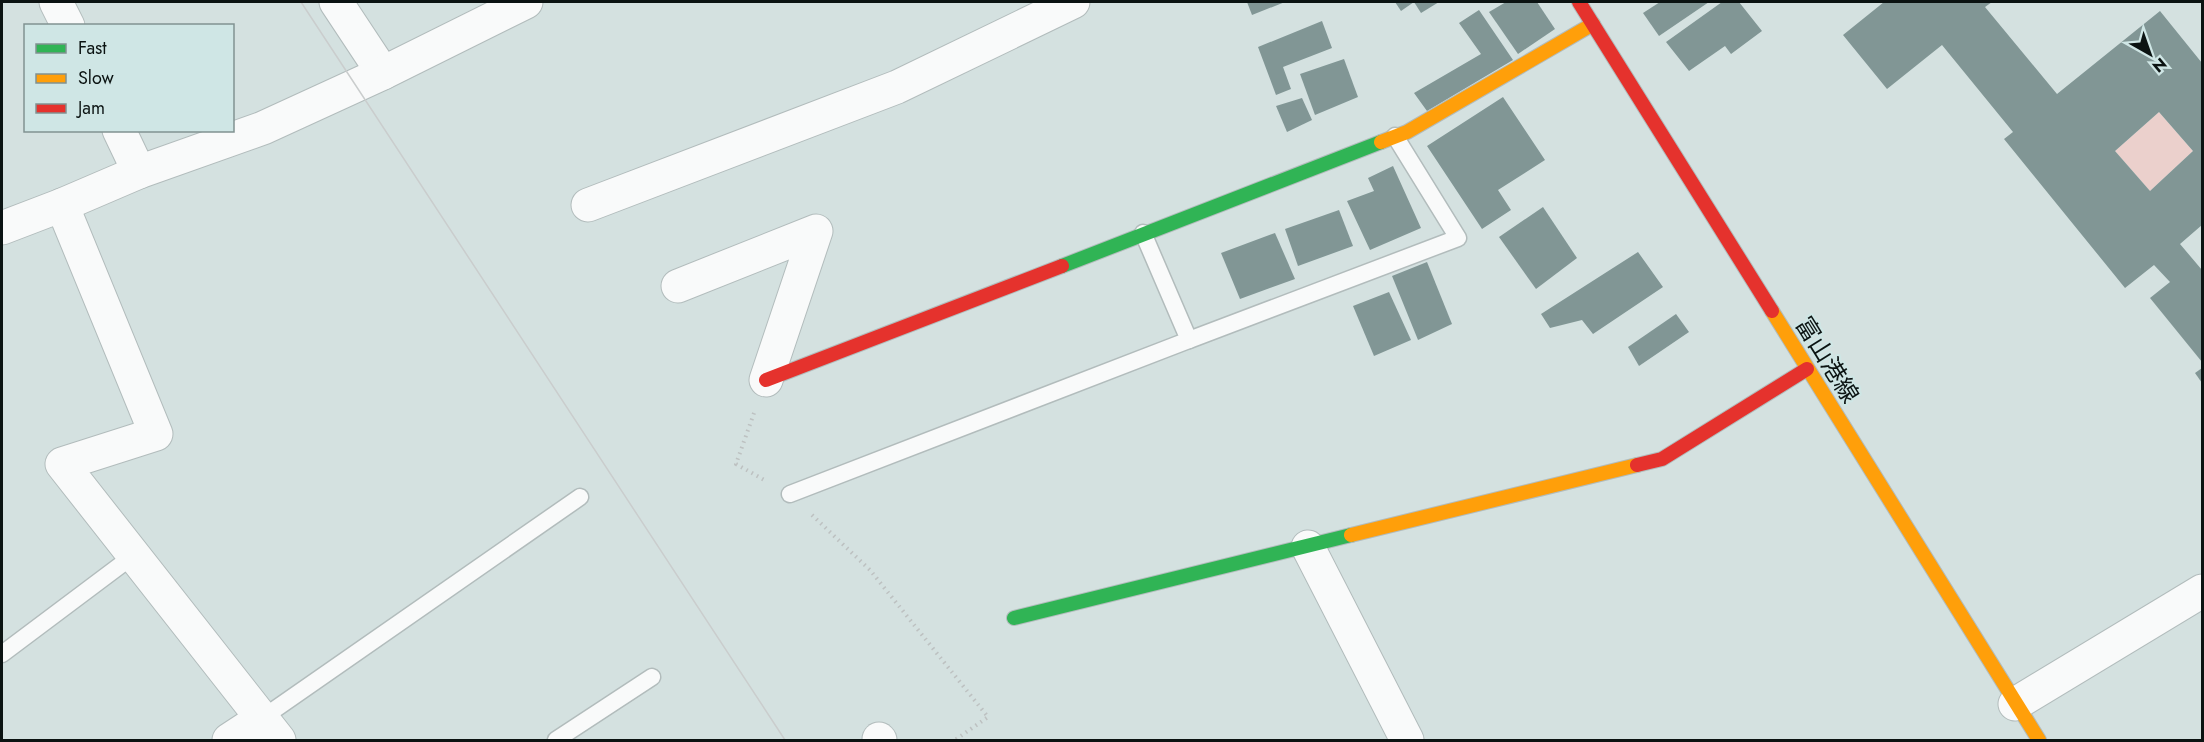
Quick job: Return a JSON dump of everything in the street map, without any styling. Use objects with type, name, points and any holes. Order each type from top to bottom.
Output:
[{"type":"street","points":[[56,2],[67,24]]},
{"type":"street","points":[[336,2],[383,73]]},
{"type":"street","points":[[2,228],[139,172],[263,128],[383,73],[526,2]]},
{"type":"street","points":[[588,205],[897,87],[1073,2]]},
{"type":"street","name":"富山港線","points":[[1579,2],[2039,741]]},
{"type":"street","points":[[766,380],[1407,132],[1593,24]]},
{"type":"street","points":[[120,132],[139,172]]},
{"type":"street","points":[[63,205],[156,434],[62,464],[270,730],[229,741]]},
{"type":"street","points":[[678,286],[816,231],[766,380]]},
{"type":"street","points":[[1014,618],[1308,548],[1662,459],[1807,369]]},
{"type":"street","points":[[1308,548],[1407,741]]},
{"type":"street","points":[[2015,704],[2202,591]]},
{"type":"lane","points":[[790,494],[1458,238],[1395,136]]},
{"type":"lane","points":[[1143,233],[1189,340]]},
{"type":"lane","points":[[270,730],[580,497]]},
{"type":"lane","points":[[2,654],[134,555]]},
{"type":"lane","points":[[556,741],[652,677]]},
{"type":"path","points":[[766,380],[736,464],[790,494],[870,570],[988,717],[956,741]]},
{"type":"shaded area","points":[[2159,112],[2193,151],[2150,191],[2115,151]]},
{"type":"building","points":[[1247,2],[1285,2],[1252,15]]},
{"type":"building","points":[[1395,2],[1414,2],[1401,11]]},
{"type":"building","points":[[1414,2],[1439,2],[1421,13]]},
{"type":"building","points":[[1506,2],[1537,2],[1555,29],[1518,54],[1489,12]]},
{"type":"building","points":[[1660,2],[1709,2],[1659,36],[1643,13]]},
{"type":"building","points":[[1722,2],[1739,2],[1762,31],[1731,54],[1725,46],[1689,71],[1666,42]]},
{"type":"building","points":[[1884,2],[1992,2],[1985,7],[2057,94],[2160,11],[2202,63],[2202,225],[2180,244],[2202,270],[2202,362],[2150,298],[2170,282],[2154,265],[2125,288],[2004,139],[2013,132],[1942,45],[1887,89],[1843,35]],"holes":[[[2159,112],[2193,151],[2150,191],[2115,151]]]},
{"type":"building","points":[[1479,10],[1513,60],[1427,111],[1414,93],[1481,54],[1459,23]]},
{"type":"building","points":[[1322,21],[1332,48],[1283,67],[1291,89],[1276,95],[1258,47]]},
{"type":"building","points":[[1344,59],[1358,97],[1315,115],[1300,74]]},
{"type":"building","points":[[1503,97],[1545,160],[1498,190],[1511,210],[1482,229],[1427,146]]},
{"type":"building","points":[[1302,98],[1312,120],[1287,132],[1276,106]]},
{"type":"building","points":[[1393,166],[1421,228],[1370,250],[1347,201],[1374,191],[1368,178]]},
{"type":"building","points":[[1543,207],[1577,258],[1536,289],[1499,237]]},
{"type":"building","points":[[1339,210],[1353,246],[1298,266],[1285,229]]},
{"type":"building","points":[[1275,233],[1295,279],[1240,299],[1221,253]]},
{"type":"building","points":[[1638,252],[1663,287],[1593,334],[1582,320],[1550,328],[1541,314]]},
{"type":"building","points":[[1427,262],[1452,324],[1418,340],[1392,276]]},
{"type":"building","points":[[1389,292],[1411,340],[1374,356],[1353,306]]},
{"type":"building","points":[[1676,314],[1689,332],[1639,366],[1628,347]]},
{"type":"building","points":[[2202,368],[2202,383],[2195,373]]},
{"type":"tram line","points":[[301,2],[785,740]]},
{"type":"traffic: fast","points":[[1062,266],[1381,142]]},
{"type":"traffic: fast","points":[[1014,618],[1351,535]]},
{"type":"traffic: slow","points":[[1381,142],[1407,132],[1593,24]]},
{"type":"traffic: slow","points":[[1772,311],[2039,740]]},
{"type":"traffic: slow","points":[[1351,535],[1637,465]]},
{"type":"traffic: jam","points":[[1579,2],[1772,311]]},
{"type":"traffic: jam","points":[[766,380],[1062,266]]},
{"type":"traffic: jam","points":[[1637,465],[1662,459],[1807,369]]}]
